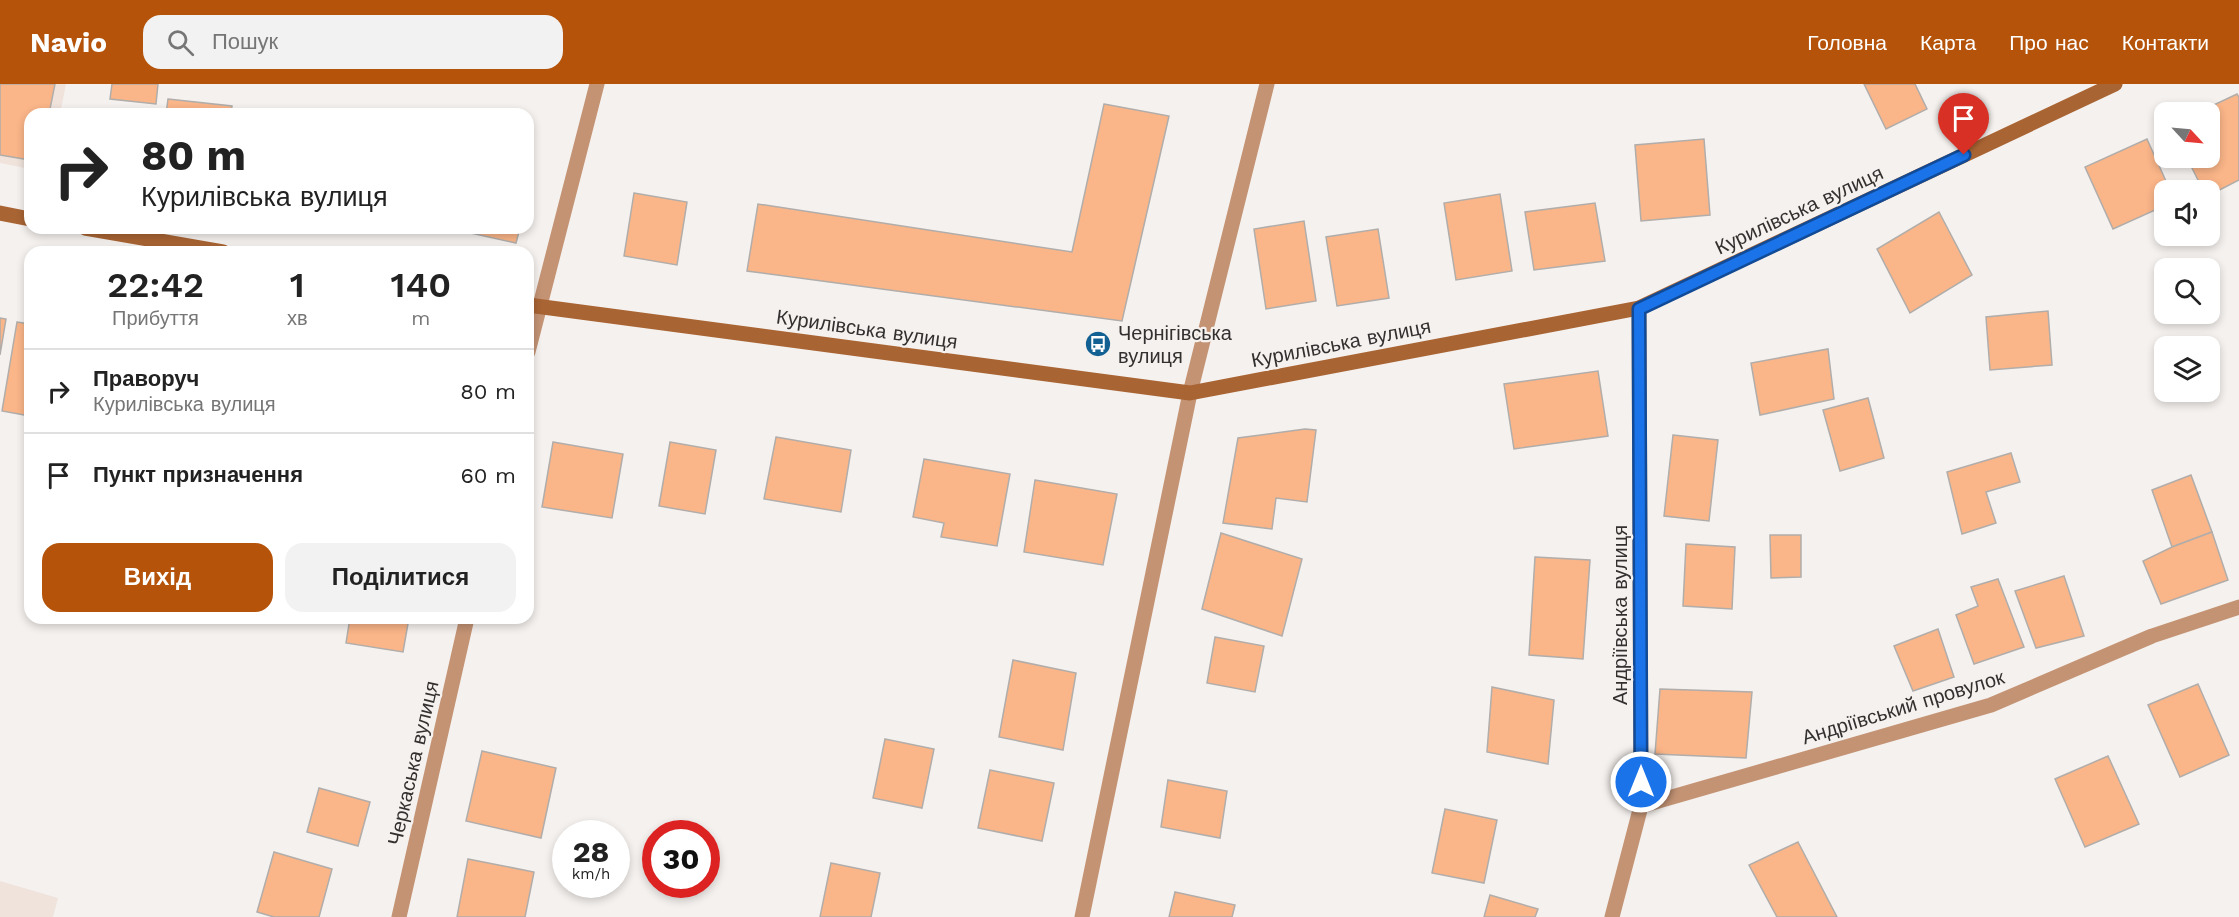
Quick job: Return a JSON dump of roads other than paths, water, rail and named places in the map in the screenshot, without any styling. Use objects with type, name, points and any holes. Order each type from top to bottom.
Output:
[{"type":"main road","name":"Курилівська вулиця","points":[[534,306],[1190,393],[1639,309],[2115,84]]},
{"type":"main road","points":[[0,213],[24,218]]},
{"type":"main road","points":[[120,234],[188,246]]},
{"type":"street","points":[[534,303],[597,84]]},
{"type":"street","points":[[1082,917],[1190,393],[1267,84]]},
{"type":"street","name":"Андріївська вулиця","points":[[1612,917],[1641,806],[1639,309]]},
{"type":"street","name":"Андріївський провулок","points":[[1641,806],[1991,705],[2152,636],[2239,608]]},
{"type":"street","name":"Черкаська вулиця","points":[[399,917],[466,624]]},
{"type":"place","name":"Чернігівська вулиця","points":[[1098,344]]}]
